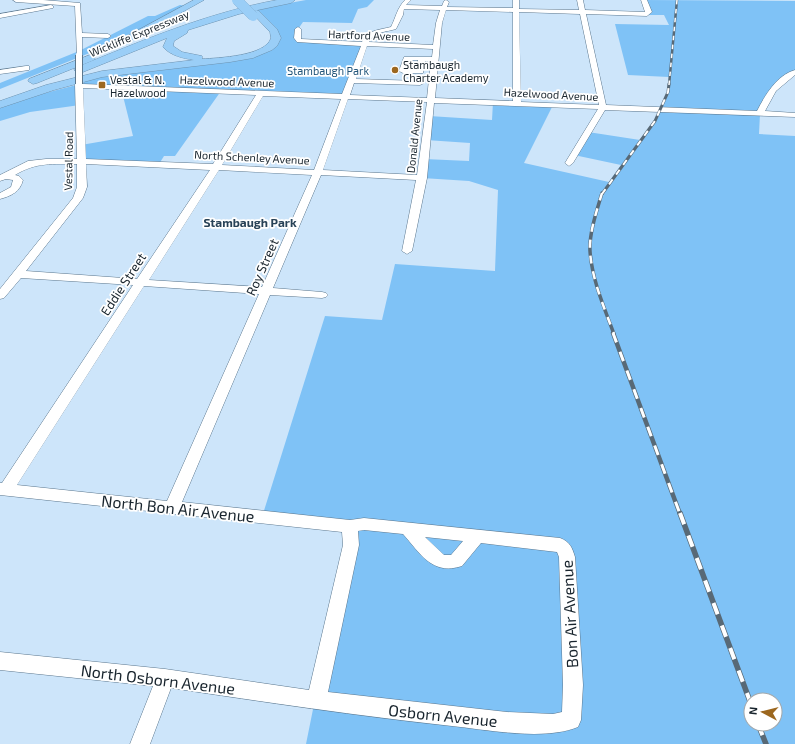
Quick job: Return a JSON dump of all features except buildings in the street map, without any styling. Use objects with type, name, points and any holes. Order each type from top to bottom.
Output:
[{"type":"highway","points":[[118,43],[200,0]]},
{"type":"highway","points":[[0,104],[40,90],[95,75],[126,70],[234,59],[260,52],[274,44],[276,36],[274,31],[237,0]]},
{"type":"highway","points":[[243,0],[254,15],[267,32],[270,39],[267,44],[255,51],[226,58],[200,58],[179,54],[168,47],[170,40],[178,34],[214,20],[255,8],[301,0]]},
{"type":"highway","name":"Wickliffe Expressway","points":[[97,52],[22,85],[184,20],[263,0]]},
{"type":"highway","name":"Wickliffe Expressway","points":[[0,104],[199,22],[254,6],[291,0]]},
{"type":"street","points":[[16,0],[73,2]]},
{"type":"street","points":[[0,16],[86,0]]},
{"type":"street","name":"Roy Street","points":[[172,507],[318,173],[370,34],[394,28],[400,15],[399,5],[408,0]]},
{"type":"street","name":"Donald Avenue","points":[[407,250],[422,178],[439,23],[446,0]]},
{"type":"street","points":[[516,0],[517,103]]},
{"type":"street","points":[[569,163],[603,107],[580,0]]},
{"type":"street","points":[[399,5],[444,9],[645,15],[649,12],[644,0]]},
{"type":"street","name":"Vestal Road","points":[[0,296],[78,198],[82,187],[78,4],[73,2]]},
{"type":"street","name":"Hartford Avenue","points":[[298,28],[297,38],[302,42],[436,47]]},
{"type":"street","points":[[78,35],[108,36]]},
{"type":"street","points":[[422,58],[435,59]]},
{"type":"street","points":[[0,72],[26,68]]},
{"type":"street","points":[[760,114],[772,90],[785,78],[795,73]]},
{"type":"street","points":[[352,81],[420,83]]},
{"type":"street","points":[[367,82],[365,88],[393,89]]},
{"type":"street","name":"Hazelwood Avenue","points":[[79,85],[795,115]]},
{"type":"street","name":"Eddie Street","points":[[3,489],[216,167],[261,93]]},
{"type":"street","name":"North Schenley Avenue","points":[[4,178],[25,165],[38,162],[81,163],[100,161],[422,178]]},
{"type":"street","points":[[0,196],[13,191],[17,185],[18,180],[16,178],[4,178]]},
{"type":"street","points":[[18,274],[322,295]]},
{"type":"street","name":"North Bon Air Avenue","points":[[3,489],[350,526]]},
{"type":"street","name":"Bon Air Avenue","points":[[350,526],[364,524],[560,545],[566,552],[573,685],[571,720]]},
{"type":"street","points":[[316,700],[351,545],[350,526]]},
{"type":"street","points":[[407,528],[433,555],[446,562],[456,561],[477,536]]},
{"type":"street","name":"North Osborn Avenue","points":[[0,661],[164,678],[316,700]]},
{"type":"street","points":[[140,744],[164,678]]},
{"type":"street","name":"Osborn Avenue","points":[[316,700],[372,708],[533,724],[553,724],[571,720]]},
{"type":"green space","points":[[306,0],[374,0],[367,7],[358,9],[352,23],[303,22],[298,29],[298,40],[365,45],[347,96],[221,91],[175,156],[164,156],[159,164],[81,163],[81,145],[133,136],[121,88],[80,86],[80,105],[30,112],[0,121],[0,108],[26,98],[84,83],[84,79],[233,61],[278,43],[280,38],[256,9]]},
{"type":"green space","points":[[644,0],[795,1],[795,72],[785,78],[760,114],[759,134],[795,136],[795,744],[306,744],[350,526],[262,517],[325,316],[382,320],[395,264],[495,271],[498,190],[469,181],[422,178],[424,159],[469,161],[470,143],[426,140],[429,116],[492,120],[493,102],[553,105],[524,163],[609,182],[621,165],[574,155],[588,132],[640,140],[660,111],[667,95],[669,77],[628,75],[615,24],[669,25],[664,15],[645,15],[647,14]]},
{"type":"green space","points":[[180,5],[186,6],[102,48],[0,89],[0,83],[79,51],[148,16],[155,16]]},
{"type":"railway","points":[[669,85],[677,0]]},
{"type":"railway","points":[[602,194],[655,121],[668,92],[669,84]]},
{"type":"railway","points":[[602,193],[592,229],[590,251],[596,283],[614,334]]},
{"type":"railway","points":[[613,333],[680,514]]},
{"type":"railway","points":[[680,513],[747,692]]},
{"type":"railway","points":[[761,732],[766,744]]},
{"type":"place","name":"Stambaugh Charter Academy","points":[[395,70]]},
{"type":"place","name":"Vestal & N. Hazelwood","points":[[102,85]]},
{"type":"district","name":"Stambaugh Park","points":[[250,222]]}]
